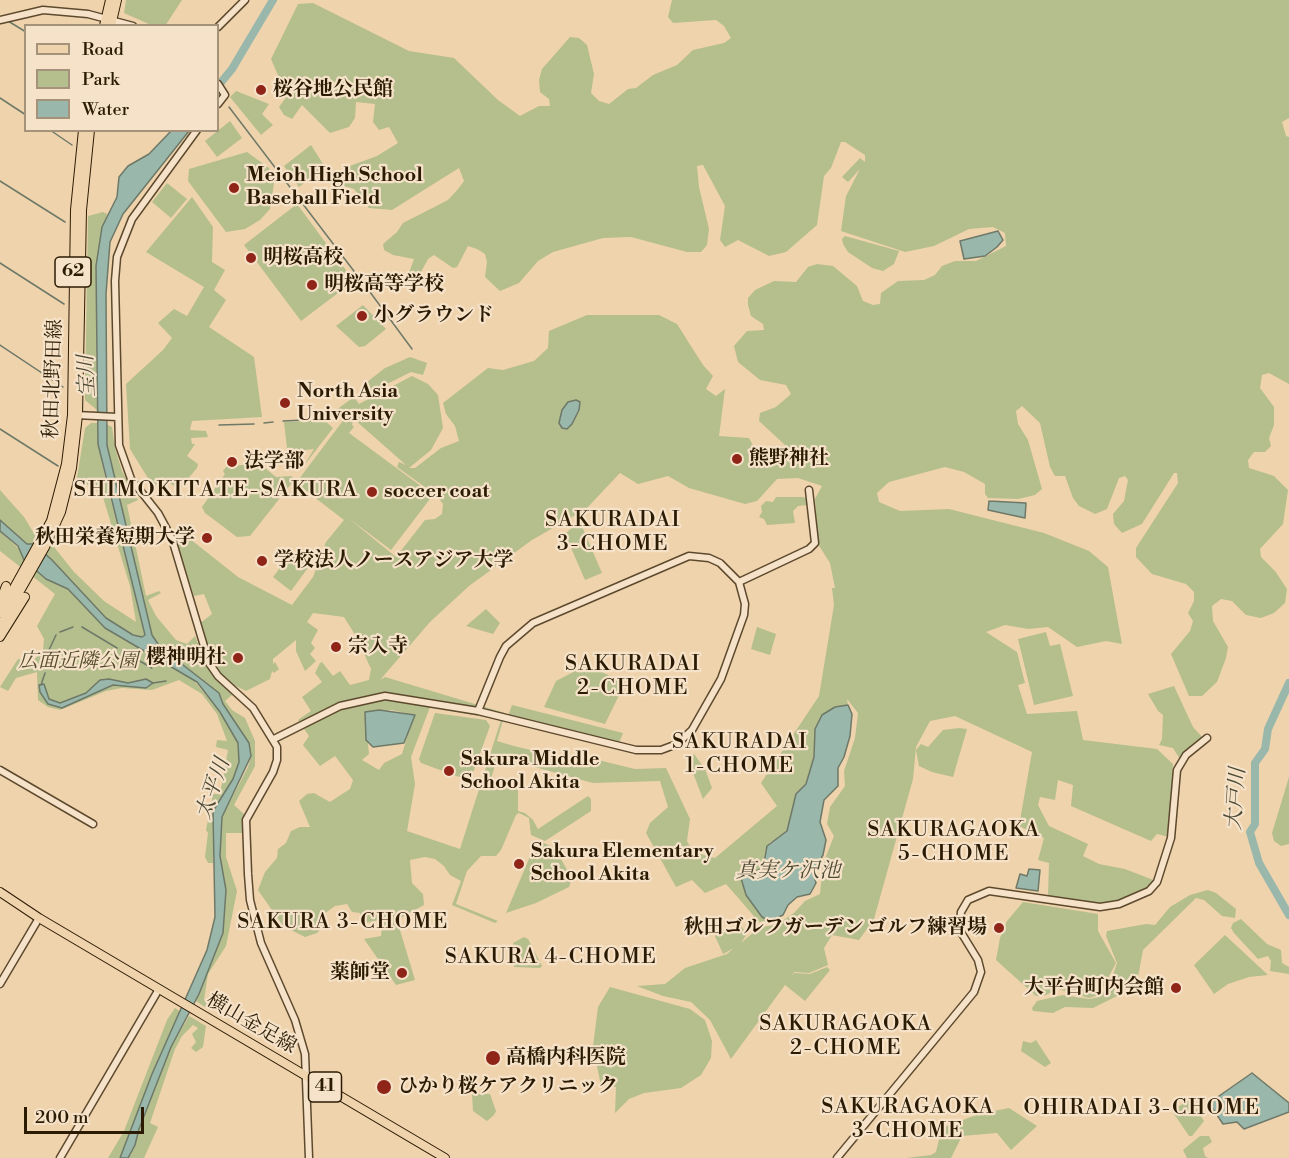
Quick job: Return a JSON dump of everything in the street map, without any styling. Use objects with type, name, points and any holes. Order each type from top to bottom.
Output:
[{"type":"main road","points":[[109,22],[110,0]]},
{"type":"main road","points":[[109,22],[117,0]]},
{"type":"main road","name":"秋田北野田線","points":[[75,415],[75,210],[83,132]]},
{"type":"main road","name":"秋田北野田線","points":[[0,613],[43,545],[61,487],[75,415],[82,210],[90,132]]},
{"type":"main road","name":"秋田北野田線","points":[[0,626],[29,569]]},
{"type":"main road","points":[[0,602],[6,586]]},
{"type":"main road","points":[[0,637],[25,597]]},
{"type":"main road","name":"横山金足線","points":[[0,892],[39,918],[446,1158]]},
{"type":"main road","name":"横山金足線","points":[[0,898],[39,918]]},
{"type":"street","points":[[219,26],[245,0]]},
{"type":"street","points":[[0,20],[43,10],[109,22]]},
{"type":"street","points":[[219,103],[225,95],[220,86]]},
{"type":"street","points":[[195,132],[143,202],[123,236],[115,281],[119,445],[125,466],[135,485],[162,519],[172,539],[209,663],[218,676],[253,708],[274,739],[278,754],[275,767],[246,820],[250,900],[261,943],[302,1041],[307,1076],[309,1158]]},
{"type":"street","points":[[75,415],[117,417]]},
{"type":"street","points":[[739,582],[809,549],[815,543],[809,490]]},
{"type":"street","points":[[274,739],[340,706],[373,697],[400,697],[478,711],[636,750],[662,750],[677,744],[701,720],[729,660],[744,615],[745,604],[739,582],[720,563],[709,558],[688,556],[533,623],[516,637],[500,657],[478,711]]},
{"type":"street","points":[[837,1158],[974,992],[981,972],[978,960],[959,930],[960,912],[968,900],[989,891],[1100,907],[1119,904],[1149,891],[1159,876],[1171,838],[1174,782],[1177,770],[1186,755],[1207,738]]},
{"type":"street","points":[[0,770],[93,825]]},
{"type":"street","points":[[0,984],[39,918]]},
{"type":"street","points":[[60,1158],[159,989]]},
{"type":"green space","points":[[126,0],[182,0],[166,24],[149,24],[124,13]]},
{"type":"green space","points":[[672,0],[1289,0],[1289,118],[1282,122],[1286,136],[1289,137],[1289,384],[1269,373],[1262,375],[1260,388],[1274,407],[1274,425],[1269,438],[1271,446],[1265,452],[1254,452],[1248,460],[1249,468],[1274,476],[1288,490],[1283,524],[1260,549],[1261,557],[1275,571],[1287,589],[1285,603],[1274,613],[1261,618],[1246,615],[1232,601],[1221,599],[1212,606],[1213,621],[1228,647],[1226,658],[1217,682],[1202,696],[1189,696],[1171,654],[1190,631],[1193,621],[1188,613],[1194,601],[1194,592],[1186,584],[1152,574],[1136,557],[1136,548],[1178,483],[1177,473],[1174,473],[1142,524],[1122,533],[1114,524],[1113,514],[1124,501],[1128,480],[1125,476],[1119,478],[1107,509],[1095,514],[1079,506],[1073,498],[1065,476],[1055,476],[1050,467],[1040,423],[1022,406],[1016,411],[1018,424],[1028,440],[1042,489],[1035,495],[1018,499],[988,498],[985,494],[985,484],[964,472],[945,467],[889,482],[877,493],[879,502],[900,511],[949,509],[1044,533],[1089,551],[1108,567],[1122,644],[1106,641],[1077,647],[1048,627],[1028,629],[1005,625],[986,632],[1017,652],[1025,683],[1018,685],[1027,714],[1077,711],[1083,740],[1157,749],[1173,764],[1169,837],[1157,834],[1151,841],[1071,806],[1073,785],[1058,780],[1055,800],[1040,797],[1038,805],[1049,826],[1088,844],[1083,856],[1099,864],[1125,869],[1156,881],[1147,891],[1116,903],[1101,905],[1051,898],[1048,895],[1049,863],[1038,860],[1044,838],[1019,826],[1032,752],[955,716],[930,721],[916,747],[913,779],[874,919],[859,940],[832,935],[824,948],[828,965],[809,973],[794,972],[790,978],[794,973],[810,974],[827,967],[830,970],[805,1001],[785,985],[731,1059],[710,1020],[691,1002],[663,996],[637,986],[665,984],[685,968],[727,954],[734,948],[723,954],[715,936],[740,925],[747,934],[741,943],[760,927],[776,925],[794,913],[805,901],[820,894],[823,864],[834,836],[827,824],[830,807],[845,786],[844,771],[855,738],[858,713],[847,699],[848,705],[835,707],[822,715],[815,729],[814,757],[806,784],[796,794],[787,831],[778,840],[770,842],[765,851],[763,868],[752,872],[762,917],[770,921],[755,922],[753,915],[726,884],[705,893],[692,880],[676,887],[646,833],[650,823],[668,807],[660,781],[593,783],[498,757],[491,778],[518,785],[518,811],[525,813],[533,820],[538,829],[588,796],[591,799],[591,811],[545,841],[531,835],[529,818],[519,813],[496,856],[481,856],[467,871],[456,904],[498,921],[495,923],[452,905],[461,881],[450,875],[435,859],[425,857],[410,860],[412,883],[423,894],[424,905],[397,920],[415,980],[396,985],[364,939],[381,936],[382,926],[379,920],[361,924],[360,913],[352,912],[347,904],[335,906],[324,914],[328,921],[317,933],[305,937],[283,926],[258,890],[265,872],[277,858],[278,849],[286,843],[291,831],[300,827],[310,827],[299,801],[307,794],[314,793],[330,802],[350,789],[353,780],[335,756],[320,766],[303,745],[309,736],[298,720],[311,711],[302,697],[322,682],[315,673],[320,663],[322,662],[333,676],[340,671],[350,685],[369,680],[371,669],[357,638],[344,617],[313,613],[307,622],[318,630],[311,643],[315,648],[310,654],[316,661],[305,671],[296,651],[296,640],[273,659],[273,664],[275,662],[279,669],[274,673],[272,671],[270,679],[246,691],[232,684],[212,665],[199,624],[212,614],[204,594],[194,596],[174,534],[185,535],[238,577],[292,605],[313,577],[326,542],[344,520],[296,483],[345,418],[336,410],[354,397],[359,404],[412,376],[428,384],[438,395],[443,428],[431,450],[409,468],[415,468],[441,448],[459,441],[455,426],[446,414],[443,403],[488,368],[503,370],[534,361],[548,348],[549,331],[587,315],[659,315],[677,324],[703,365],[713,376],[706,389],[716,396],[725,389],[719,436],[749,438],[763,464],[773,463],[785,445],[759,421],[760,413],[776,407],[791,394],[786,385],[760,380],[738,362],[734,346],[747,331],[764,330],[763,324],[751,316],[748,305],[748,298],[755,290],[774,281],[796,282],[808,267],[817,264],[833,266],[857,286],[863,301],[873,305],[880,304],[881,293],[898,281],[924,280],[935,275],[942,266],[955,261],[976,261],[1006,246],[1005,233],[993,227],[969,229],[934,246],[905,252],[841,231],[846,196],[860,169],[848,182],[842,177],[860,158],[865,162],[865,155],[845,142],[841,142],[831,168],[824,176],[817,225],[786,252],[769,256],[738,240],[725,247],[720,240],[725,206],[703,165],[697,166],[699,187],[709,229],[707,245],[701,252],[687,252],[631,237],[603,238],[553,252],[538,261],[519,283],[500,291],[485,277],[487,262],[485,254],[477,249],[468,246],[457,267],[453,268],[434,255],[428,259],[421,272],[415,274],[409,273],[414,259],[393,255],[384,250],[383,244],[397,232],[403,223],[448,200],[464,181],[459,168],[392,210],[369,208],[354,189],[341,185],[337,175],[347,167],[377,156],[398,143],[389,127],[379,130],[373,122],[375,104],[356,102],[355,118],[349,127],[330,133],[302,105],[292,119],[284,115],[279,107],[287,96],[271,59],[298,4],[313,3],[409,51],[454,58],[498,100],[520,116],[539,106],[550,106],[549,99],[540,92],[539,80],[542,69],[570,37],[579,38],[587,45],[594,74],[591,93],[599,101],[609,104],[628,89],[636,88],[653,75],[677,65],[693,50],[724,43],[731,38],[724,26],[716,20],[673,23],[668,17]],"holes":[[[355,414],[355,420],[406,465],[399,462],[397,467],[436,495],[443,504],[442,514],[435,519],[425,520],[396,557],[347,517],[391,550],[433,495],[349,433],[354,427],[352,425]],[[620,473],[638,484],[668,476],[689,488],[745,504],[757,501],[777,479],[798,478],[822,486],[815,499],[818,544],[830,563],[835,588],[832,588],[834,605],[819,696],[761,783],[777,806],[715,858],[693,852],[687,841],[690,819],[666,768],[635,769],[594,759],[593,765],[497,741],[505,713],[385,677],[380,680],[430,622],[469,586],[532,540],[586,509]],[[430,707],[501,720],[460,849],[407,831],[415,784],[411,757]],[[392,710],[414,715],[402,754],[384,763],[379,770],[362,760],[369,754],[365,712]]]},
{"type":"green space","points":[[236,91],[269,104],[262,114],[273,125],[261,135],[230,97]]},
{"type":"green space","points":[[230,121],[242,138],[217,157],[205,141]]},
{"type":"green space","points":[[311,145],[325,167],[299,187],[284,166]]},
{"type":"green space","name":"Meioh High School Baseball Field","points":[[247,152],[269,168],[274,183],[270,209],[260,220],[245,229],[226,232],[188,181],[189,169]]},
{"type":"green space","points":[[167,183],[187,199],[171,218],[152,202]]},
{"type":"green space","points":[[192,197],[213,227],[212,262],[225,270],[214,290],[226,300],[209,327],[254,357],[262,417],[192,421],[190,430],[206,431],[208,437],[191,438],[192,444],[195,444],[187,456],[198,464],[182,486],[181,491],[162,477],[154,488],[130,449],[126,384],[163,350],[172,338],[158,323],[174,309],[187,316],[204,287],[146,252]]},
{"type":"green space","points":[[297,204],[354,281],[301,321],[244,245]]},
{"type":"green space","points":[[103,212],[107,214],[96,266],[97,410],[85,400],[88,216]]},
{"type":"green space","points":[[845,236],[899,251],[894,264],[883,271],[872,268],[848,252],[842,239]]},
{"type":"green space","name":"小グラウンド","points":[[363,305],[386,329],[365,346],[359,347],[336,326]]},
{"type":"green space","points":[[410,357],[427,363],[423,375],[411,372],[366,394],[360,392],[367,382],[385,368]]},
{"type":"green space","points":[[324,420],[333,428],[303,467],[314,449],[296,451],[287,448],[284,422]]},
{"type":"green space","points":[[91,423],[98,423],[98,444],[145,635],[142,637],[133,635],[106,618],[53,561],[34,544],[27,544],[0,520],[0,490],[24,517],[35,535],[54,547],[74,572],[104,601],[136,622],[130,586],[102,494],[77,478],[85,428]]},
{"type":"green space","points":[[106,424],[112,427],[122,471],[138,500],[127,505],[146,596],[159,591],[161,593],[148,600],[156,616],[176,640],[187,644],[195,636],[206,665],[232,695],[225,701],[232,710],[245,718],[255,741],[255,766],[234,805],[245,815],[243,833],[226,833],[226,857],[237,891],[226,946],[208,974],[204,1000],[209,1005],[208,1009],[196,1001],[226,890],[220,856],[222,817],[248,767],[251,756],[249,743],[220,700],[219,693],[160,647],[152,635],[107,445]]},
{"type":"green space","points":[[259,463],[276,477],[291,476],[295,479],[250,536],[237,537],[205,513],[202,507],[225,474],[223,471],[226,467]]},
{"type":"green space","points":[[776,497],[803,497],[808,499],[808,505],[798,506],[793,511],[795,523],[767,525],[764,519],[759,517],[762,512],[761,506],[766,501],[773,502]]},
{"type":"green space","points":[[577,523],[581,524],[602,573],[585,580],[565,534]]},
{"type":"green space","name":"広面近隣公園","points":[[0,531],[55,583],[60,583],[68,589],[105,628],[191,677],[220,712],[238,743],[239,762],[233,779],[213,811],[213,863],[208,863],[205,857],[208,833],[206,830],[213,794],[220,794],[228,750],[216,747],[217,740],[227,741],[217,714],[202,694],[179,680],[152,690],[122,688],[106,691],[60,710],[48,707],[38,700],[37,672],[16,678],[8,691],[0,687],[18,659],[33,661],[43,650],[44,639],[37,626],[55,594],[0,551]]},
{"type":"green space","points":[[292,552],[310,565],[291,591],[273,577]]},
{"type":"green space","points":[[486,609],[500,623],[493,634],[466,626]]},
{"type":"green space","points":[[757,627],[776,634],[770,655],[751,649]]},
{"type":"green space","points":[[1046,632],[1050,646],[1060,644],[1073,696],[1034,705],[1018,639]]},
{"type":"green space","points":[[587,665],[625,683],[605,724],[544,707],[556,681]]},
{"type":"green space","points":[[1174,686],[1193,727],[1202,737],[1180,759],[1173,748],[1159,745],[1162,739],[1163,715],[1148,694]]},
{"type":"green space","points":[[512,705],[623,733],[619,743],[508,716]]},
{"type":"green space","points":[[435,713],[486,720],[490,726],[470,781],[421,763],[419,759]]},
{"type":"green space","points":[[967,729],[953,777],[919,766],[916,750],[921,744],[928,747],[943,730]]},
{"type":"green space","points":[[694,754],[705,769],[712,788],[703,799],[688,760]]},
{"type":"green space","points":[[1289,777],[1289,844],[1281,846],[1274,841],[1272,833]]},
{"type":"green space","points":[[537,840],[555,848],[572,879],[569,887],[536,903],[506,913]]},
{"type":"green space","points":[[1208,890],[1216,893],[1236,909],[1235,918],[1222,916],[1204,900],[1196,898],[1143,950],[1138,977],[1123,993],[1093,1008],[1065,1007],[1053,1013],[1033,1011],[1032,1008],[1037,1001],[1063,995],[1089,999],[1100,997],[1111,981],[1117,963],[1106,936],[1107,931],[1146,924],[1155,925],[1170,907],[1190,895]]},
{"type":"green space","points":[[1023,902],[1098,914],[1098,931],[1116,963],[1099,995],[1089,998],[1058,989],[1046,995],[1036,996],[996,960],[1000,938],[1007,921]]},
{"type":"green space","points":[[1241,919],[1267,944],[1281,950],[1282,963],[1289,967],[1289,974],[1270,971],[1271,961],[1268,956],[1258,959],[1234,933],[1231,928],[1233,923]]},
{"type":"green space","points":[[1225,935],[1268,975],[1249,977],[1228,984],[1214,994],[1194,965]]},
{"type":"green space","points":[[524,937],[528,939],[542,966],[540,968],[514,967],[513,943]]},
{"type":"green space","points":[[610,987],[690,1009],[705,1020],[712,1041],[711,1058],[701,1075],[681,1088],[644,1093],[629,1099],[615,1113],[616,1087],[601,1086],[593,1046],[598,1007]]},
{"type":"green space","points":[[175,1008],[181,1012],[120,1158],[108,1158],[124,1131],[167,1020]]},
{"type":"green space","points":[[189,1016],[206,1026],[203,1047],[196,1052],[191,1048],[196,1042],[192,1034],[198,1028],[193,1025],[182,1036],[175,1049],[150,1123],[158,1127],[144,1158],[128,1158],[171,1047]]},
{"type":"green space","points":[[1036,1040],[1051,1063],[1045,1067],[1021,1051],[1023,1041],[1031,1043]]},
{"type":"green space","points":[[472,1094],[490,1094],[496,1111],[487,1121],[473,1111]]},
{"type":"green space","points":[[1190,1099],[1204,1121],[1192,1136],[1189,1136],[1172,1111]]},
{"type":"green space","points":[[1009,1108],[1037,1126],[1011,1150],[997,1133],[962,1136],[951,1158],[906,1158],[931,1155],[936,1152],[940,1135],[947,1126],[979,1114]]},
{"type":"green space","points":[[1200,1136],[1209,1136],[1212,1142],[1203,1148],[1208,1158],[1187,1158],[1183,1150]]},
{"type":"water","points":[[170,132],[188,132],[123,214],[110,242],[106,294],[107,445],[152,635],[160,647],[219,693],[223,704],[249,743],[251,756],[222,817],[220,856],[226,890],[223,933],[199,994],[171,1047],[135,1145],[128,1158],[120,1158],[152,1074],[207,950],[215,917],[213,811],[233,779],[239,762],[238,743],[220,712],[197,682],[105,628],[68,589],[46,579],[24,560],[18,546],[0,531],[0,520],[27,544],[34,544],[52,560],[106,618],[133,635],[142,637],[145,635],[98,444],[96,266],[102,227],[117,197],[119,177],[128,166],[149,154]]},
{"type":"water","points":[[998,231],[1003,240],[997,247],[985,256],[964,259],[960,241]]},
{"type":"water","points":[[576,400],[580,402],[579,410],[572,424],[567,429],[562,428],[559,423],[562,410],[568,402]]},
{"type":"water","points":[[989,501],[1026,503],[1025,518],[988,510]]},
{"type":"water","points":[[109,679],[128,683],[146,679],[153,683],[146,688],[113,685],[62,708],[48,704],[40,692],[39,685],[44,684],[49,699],[60,703],[86,693],[100,680]]},
{"type":"water","name":"真実ケ沢池","points":[[848,705],[852,714],[850,736],[838,768],[838,786],[824,800],[820,822],[826,840],[823,855],[813,872],[816,883],[810,894],[797,897],[788,905],[783,915],[770,921],[762,917],[746,895],[741,878],[763,868],[767,846],[787,831],[796,794],[806,784],[814,757],[815,729],[822,715],[835,707]]},
{"type":"water","points":[[379,710],[415,715],[404,743],[373,747],[366,740],[365,712]]},
{"type":"water","points":[[1029,869],[1040,870],[1038,891],[1016,888],[1020,874],[1027,876]]},
{"type":"water","points":[[1252,1073],[1289,1103],[1289,1112],[1244,1129],[1237,1122],[1223,1124],[1209,1103]]},
{"type":"waterway","name":"宝川","points":[[219,85],[232,69],[273,0]]},
{"type":"waterway","points":[[8,21],[24,31]]},
{"type":"waterway","points":[[0,98],[24,114]]},
{"type":"waterway","points":[[229,107],[363,283]]},
{"type":"waterway","points":[[53,132],[72,145]]},
{"type":"waterway","points":[[0,181],[65,222]]},
{"type":"waterway","points":[[0,263],[64,304]]},
{"type":"waterway","points":[[367,288],[412,349]]},
{"type":"waterway","points":[[0,345],[63,387]]},
{"type":"waterway","points":[[283,421],[325,419]]},
{"type":"waterway","points":[[264,423],[273,422]]},
{"type":"waterway","points":[[219,425],[254,424]]},
{"type":"waterway","points":[[0,429],[58,466]]},
{"type":"waterway","name":"太平川","points":[[34,555],[63,581]]},
{"type":"waterway","points":[[60,632],[73,627]]},
{"type":"waterway","points":[[82,627],[117,648]]},
{"type":"waterway","points":[[42,665],[56,635]]},
{"type":"waterway","points":[[122,651],[152,668]]},
{"type":"waterway","points":[[41,685],[45,673]]},
{"type":"waterway","points":[[153,683],[166,681]]},
{"type":"waterway","name":"大戸川","points":[[1289,683],[1268,729],[1265,749],[1255,763],[1255,824],[1250,832],[1259,863],[1289,915]]},
{"type":"place","name":"桜谷地公民館","points":[[261,90]]},
{"type":"place","name":"Meioh High School Baseball Field","points":[[234,188]]},
{"type":"place","name":"明桜高校","points":[[251,258]]},
{"type":"place","name":"明桜高等学校","points":[[312,285]]},
{"type":"place","name":"小グラウンド","points":[[362,316]]},
{"type":"place","name":"North Asia University","points":[[285,403]]},
{"type":"place","name":"熊野神社","points":[[737,459]]},
{"type":"place","name":"法学部","points":[[232,462]]},
{"type":"place","name":"soccer coat","points":[[372,492]]},
{"type":"place","name":"秋田栄養短期大学","points":[[207,538]]},
{"type":"place","name":"学校法人ノースアジア大学","points":[[262,561]]},
{"type":"place","name":"宗入寺","points":[[336,647]]},
{"type":"place","name":"櫻神明社","points":[[238,658]]},
{"type":"place","name":"Sakura Middle School Akita","points":[[449,771]]},
{"type":"place","name":"Sakura Elementary School Akita","points":[[519,864]]},
{"type":"place","name":"秋田ゴルフガーデン ゴルフ練習場","points":[[999,928]]},
{"type":"place","name":"薬師堂","points":[[402,973]]},
{"type":"place","name":"大平台町内会館","points":[[1176,988]]},
{"type":"place","name":"高橋内科医院","points":[[493,1058]]},
{"type":"place","name":"ひかり桜ケアクリニック","points":[[384,1087]]},
{"type":"district","name":"SHIMOKITATE-SAKURA","points":[[216,491]]},
{"type":"district","name":"SAKURADAI 3-CHOME","points":[[613,533]]},
{"type":"district","name":"SAKURADAI 2-CHOME","points":[[633,677]]},
{"type":"district","name":"SAKURADAI 1-CHOME","points":[[740,755]]},
{"type":"district","name":"SAKURAGAOKA 5-CHOME","points":[[954,843]]},
{"type":"district","name":"SAKURA 3-CHOME","points":[[343,923]]},
{"type":"district","name":"SAKURA 4-CHOME","points":[[551,958]]},
{"type":"district","name":"SAKURAGAOKA 2-CHOME","points":[[846,1037]]},
{"type":"district","name":"OHIRADAI 3-CHOME","points":[[1142,1109]]},
{"type":"district","name":"SAKURAGAOKA 3-CHOME","points":[[908,1120]]}]
